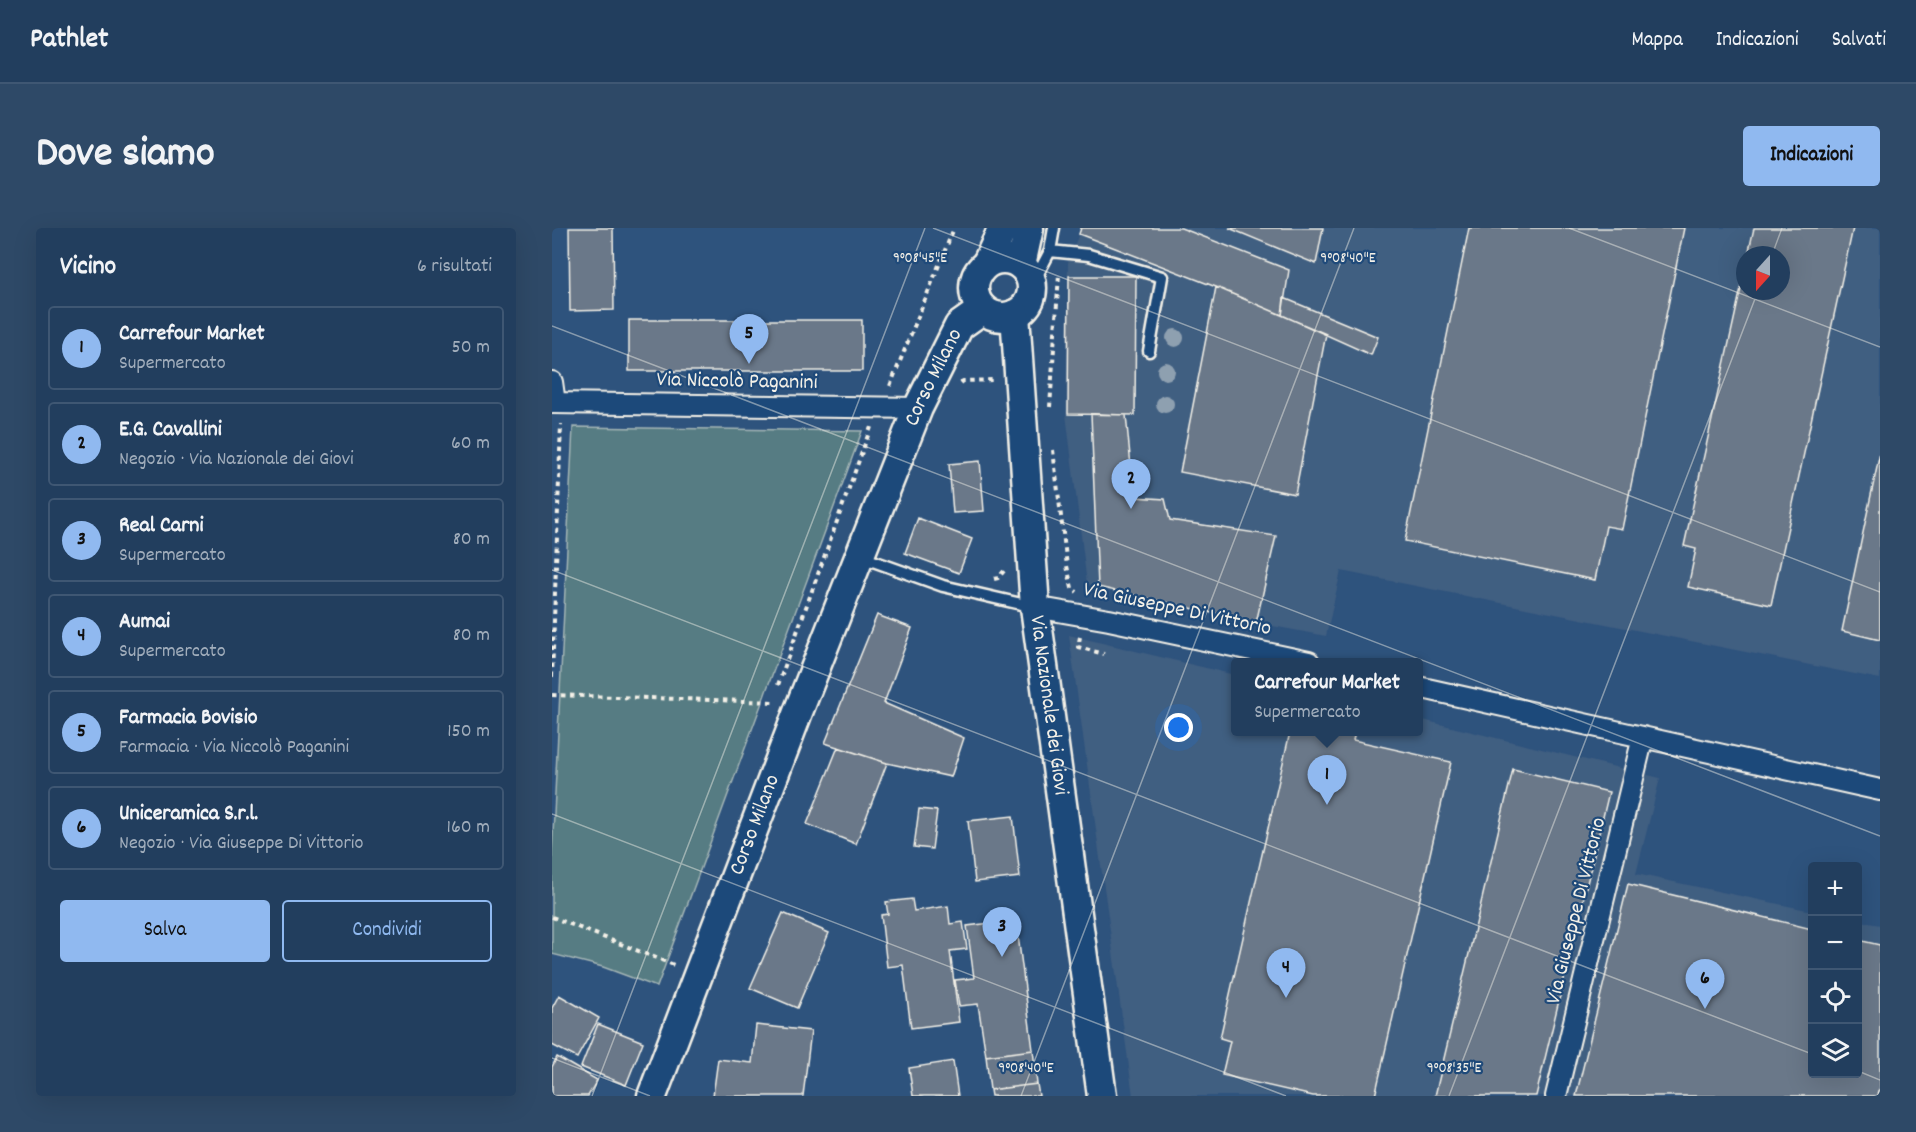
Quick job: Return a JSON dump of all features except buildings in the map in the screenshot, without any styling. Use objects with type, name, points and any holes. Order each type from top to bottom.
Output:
[{"type":"main road","points":[[1003,228],[987,263],[978,273],[974,285],[975,298],[982,309],[998,317],[1015,314],[1028,302],[1026,275],[1029,228]]},
{"type":"main road","points":[[987,263],[1004,259],[1026,275]]},
{"type":"main road","name":"Corso Milano","points":[[652,1096],[686,970],[798,712],[890,474],[918,408],[958,326],[982,309]]},
{"type":"main road","name":"Via Nazionale dei Giovi","points":[[1015,314],[1022,605],[1102,1096]]},
{"type":"street","points":[[552,382],[555,412]]},
{"type":"street","name":"Via Niccolò Paganini","points":[[555,412],[918,408]]},
{"type":"street","name":"Via Giuseppe Di Vittorio","points":[[1022,605],[1121,622],[1286,658]]},
{"type":"street","points":[[1423,688],[1880,790]]},
{"type":"street","name":"Via Giuseppe Di Vittorio","points":[[1557,1096],[1643,737]]},
{"type":"lane","points":[[1026,275],[1050,251],[1054,228]]},
{"type":"lane","points":[[1050,251],[1089,255],[1162,277],[1149,351]]},
{"type":"lane","points":[[859,556],[943,586],[1022,605]]},
{"type":"path","name":"Corso Milano","points":[[894,376],[954,228]]},
{"type":"path","points":[[1049,416],[1060,273]]},
{"type":"path","points":[[957,388],[963,381],[1001,380]]},
{"type":"path","points":[[555,412],[570,422]]},
{"type":"path","points":[[552,677],[555,412]]},
{"type":"path","points":[[776,689],[871,427]]},
{"type":"path","points":[[1052,439],[1067,566]]},
{"type":"path","points":[[857,461],[890,474]]},
{"type":"path","points":[[992,580],[998,578],[1004,571]]},
{"type":"path","points":[[552,695],[772,700],[798,712]]},
{"type":"path","points":[[768,711],[772,700]]},
{"type":"path","points":[[552,917],[686,970]]},
{"type":"path","points":[[678,954],[686,970]]},
{"type":"shaded area","points":[[1081,228],[1880,228],[1880,679],[1341,571],[1326,636],[1256,623],[1087,584],[1066,414],[1068,263]]},
{"type":"shaded area","points":[[1069,635],[1231,674],[1231,736],[1423,736],[1423,720],[1660,778],[1636,874],[1808,910],[1808,1078],[1862,1078],[1862,922],[1880,925],[1880,1096],[1133,1096]]},
{"type":"green space","points":[[573,427],[862,431],[657,987],[603,967],[552,954],[552,855]]},
{"type":"place","name":"Farmacia Bovisio","points":[[749,364]]},
{"type":"place","name":"E.G. Cavallini","points":[[1131,509]]},
{"type":"place","name":"Carrefour Market","points":[[1327,805]]},
{"type":"place","name":"Real Carni","points":[[1002,957]]},
{"type":"place","name":"Aumai","points":[[1286,998]]},
{"type":"place","name":"Uniceramica S.r.l.","points":[[1705,1009]]}]
